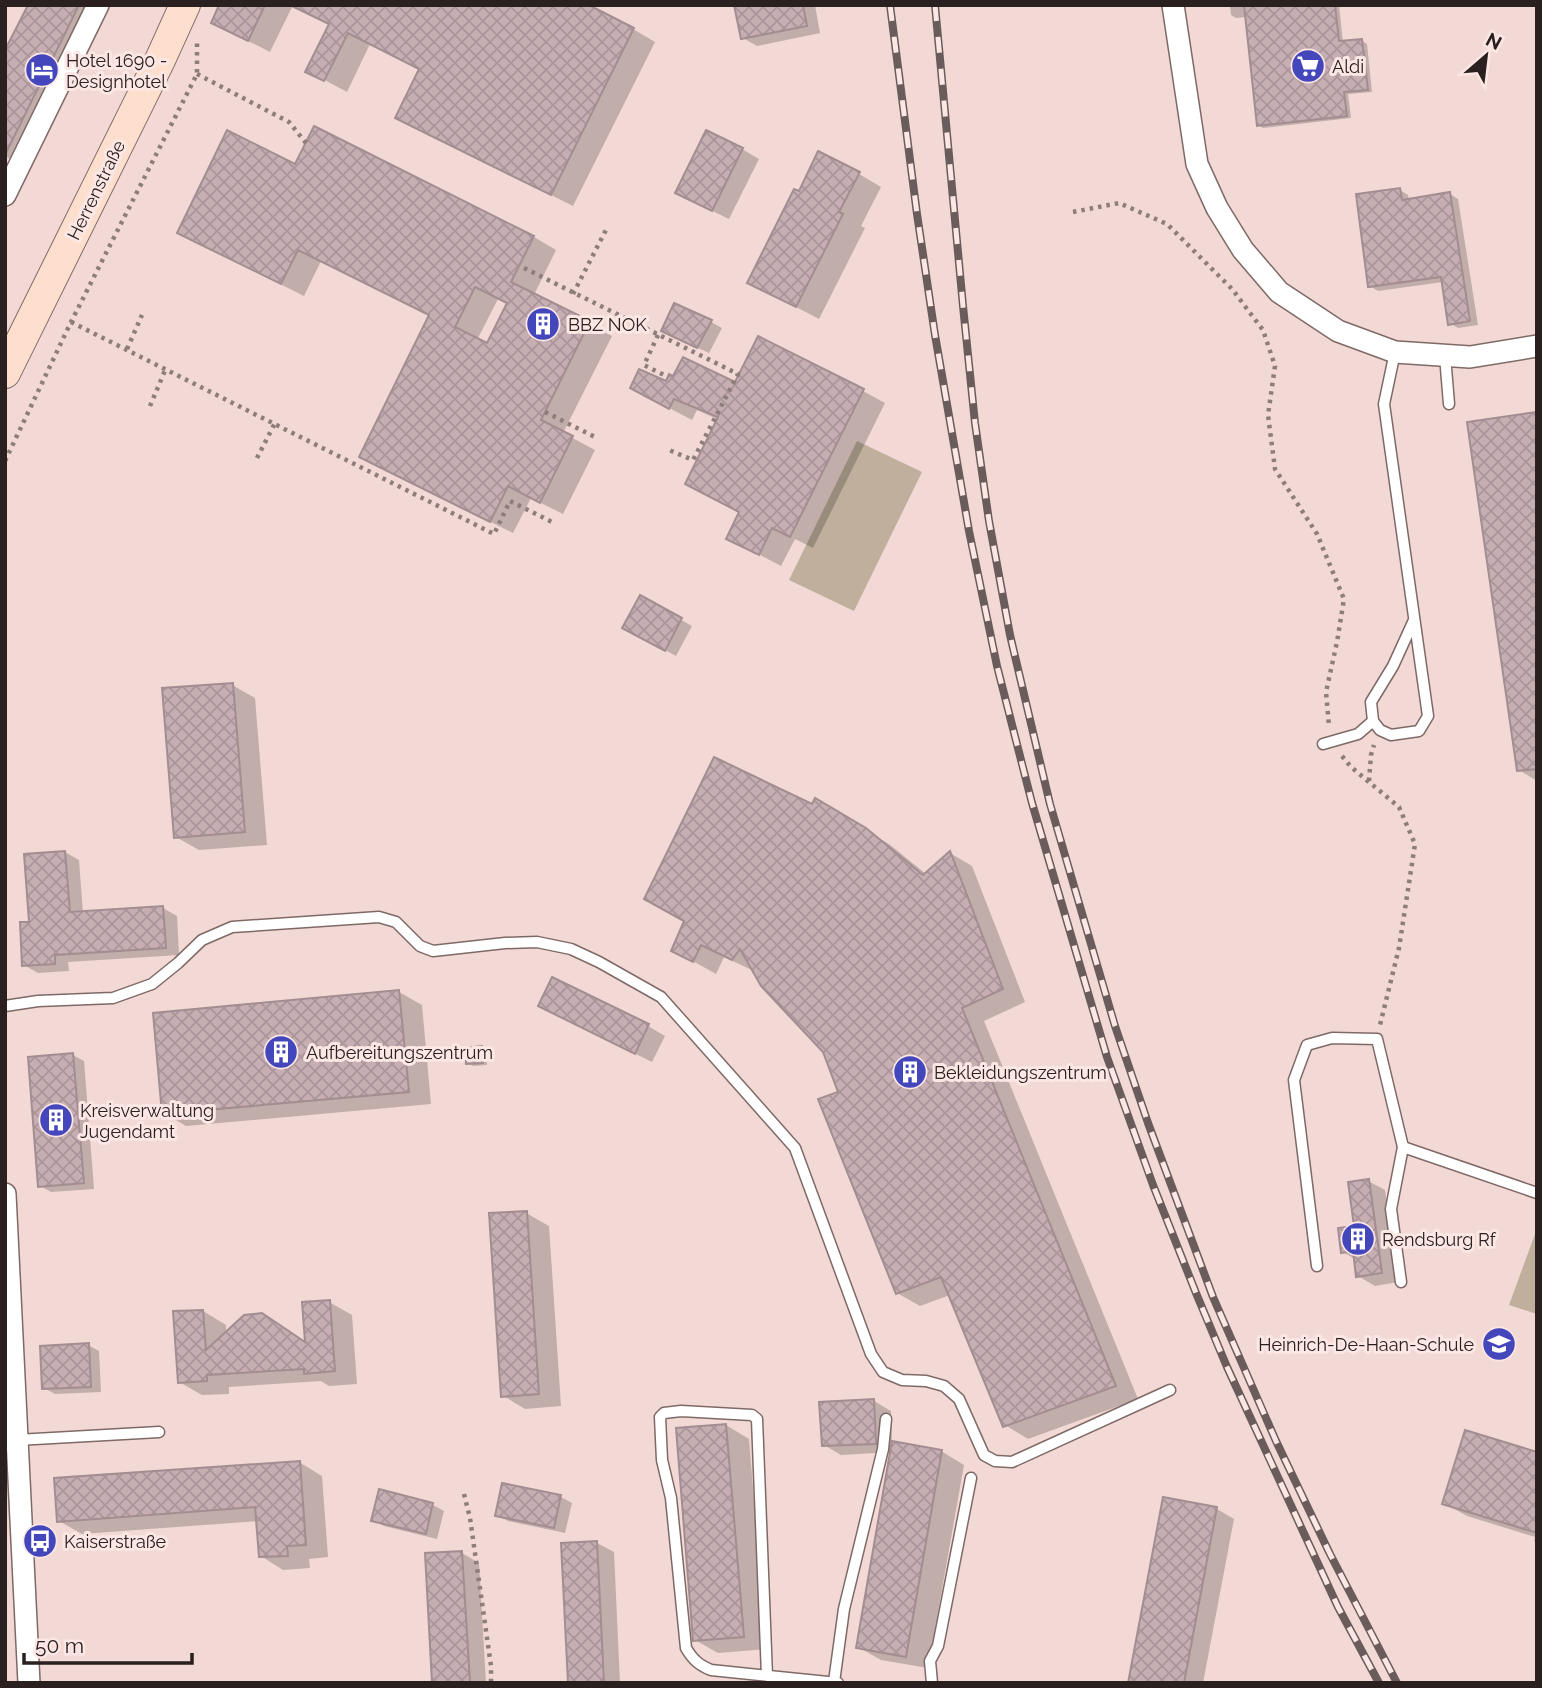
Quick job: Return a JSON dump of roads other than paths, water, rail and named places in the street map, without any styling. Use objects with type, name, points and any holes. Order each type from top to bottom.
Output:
[{"type":"main road","name":"Herrenstraße","points":[[5,373],[185,5]]},
{"type":"street","points":[[7,187],[98,5]]},
{"type":"street","points":[[1173,5],[1197,164],[1217,208],[1243,250],[1279,292],[1338,331],[1395,352],[1470,357],[1537,346]]},
{"type":"street","points":[[5,1194],[18,1440],[12,1465],[29,1683]]},
{"type":"lane","points":[[1395,352],[1384,404],[1414,620],[1433,715],[1419,732],[1391,734],[1376,725],[1371,702],[1393,666],[1414,620]]},
{"type":"lane","points":[[1445,356],[1449,404]]},
{"type":"lane","points":[[1327,743],[1358,734],[1376,725]]},
{"type":"lane","points":[[5,1006],[38,1001],[113,999],[152,984],[202,940],[232,927],[379,917],[396,922],[421,946],[433,951],[537,942],[571,949],[661,997],[794,1149],[870,1354],[883,1372],[902,1380],[926,1381],[944,1386],[959,1399],[984,1455],[995,1461],[1012,1462],[1170,1391]]},
{"type":"lane","points":[[1317,1266],[1294,1080],[1307,1045],[1332,1038],[1377,1039],[1403,1147],[1391,1209],[1401,1282]]},
{"type":"lane","points":[[1403,1147],[1537,1193]]},
{"type":"lane","points":[[767,1676],[757,1419],[752,1415],[681,1411],[664,1413],[660,1417],[662,1460],[671,1498],[686,1648],[693,1659],[700,1666],[711,1670],[767,1676],[836,1683],[844,1609],[883,1449],[886,1419]]},
{"type":"lane","points":[[18,1440],[159,1432]]},
{"type":"lane","points":[[932,1683],[930,1661],[938,1646],[971,1478]]},
{"type":"railway","points":[[890,5],[935,335],[969,531],[997,666],[1032,803],[1107,1057],[1153,1185],[1227,1367],[1338,1607],[1379,1683]]},
{"type":"railway","points":[[935,5],[975,423],[989,521],[1010,635],[1050,804],[1115,1026],[1213,1297],[1276,1441],[1330,1554],[1397,1683]]},
{"type":"place","name":"Aldi","points":[[1308,66]]},
{"type":"place","name":"Hotel 1690 - Designhotel","points":[[42,70]]},
{"type":"place","name":"BBZ NOK","points":[[543,324]]},
{"type":"place","name":"Aufbereitungszentrum","points":[[281,1052]]},
{"type":"place","name":"Bekleidungszentrum","points":[[910,1072]]},
{"type":"place","name":"Kreisverwaltung Jugendamt","points":[[56,1120]]},
{"type":"place","name":"Rendsburg Rf","points":[[1358,1239]]},
{"type":"place","name":"Heinrich-De-Haan-Schule","points":[[1499,1344]]},
{"type":"place","name":"Kaiserstraße","points":[[40,1541]]}]
